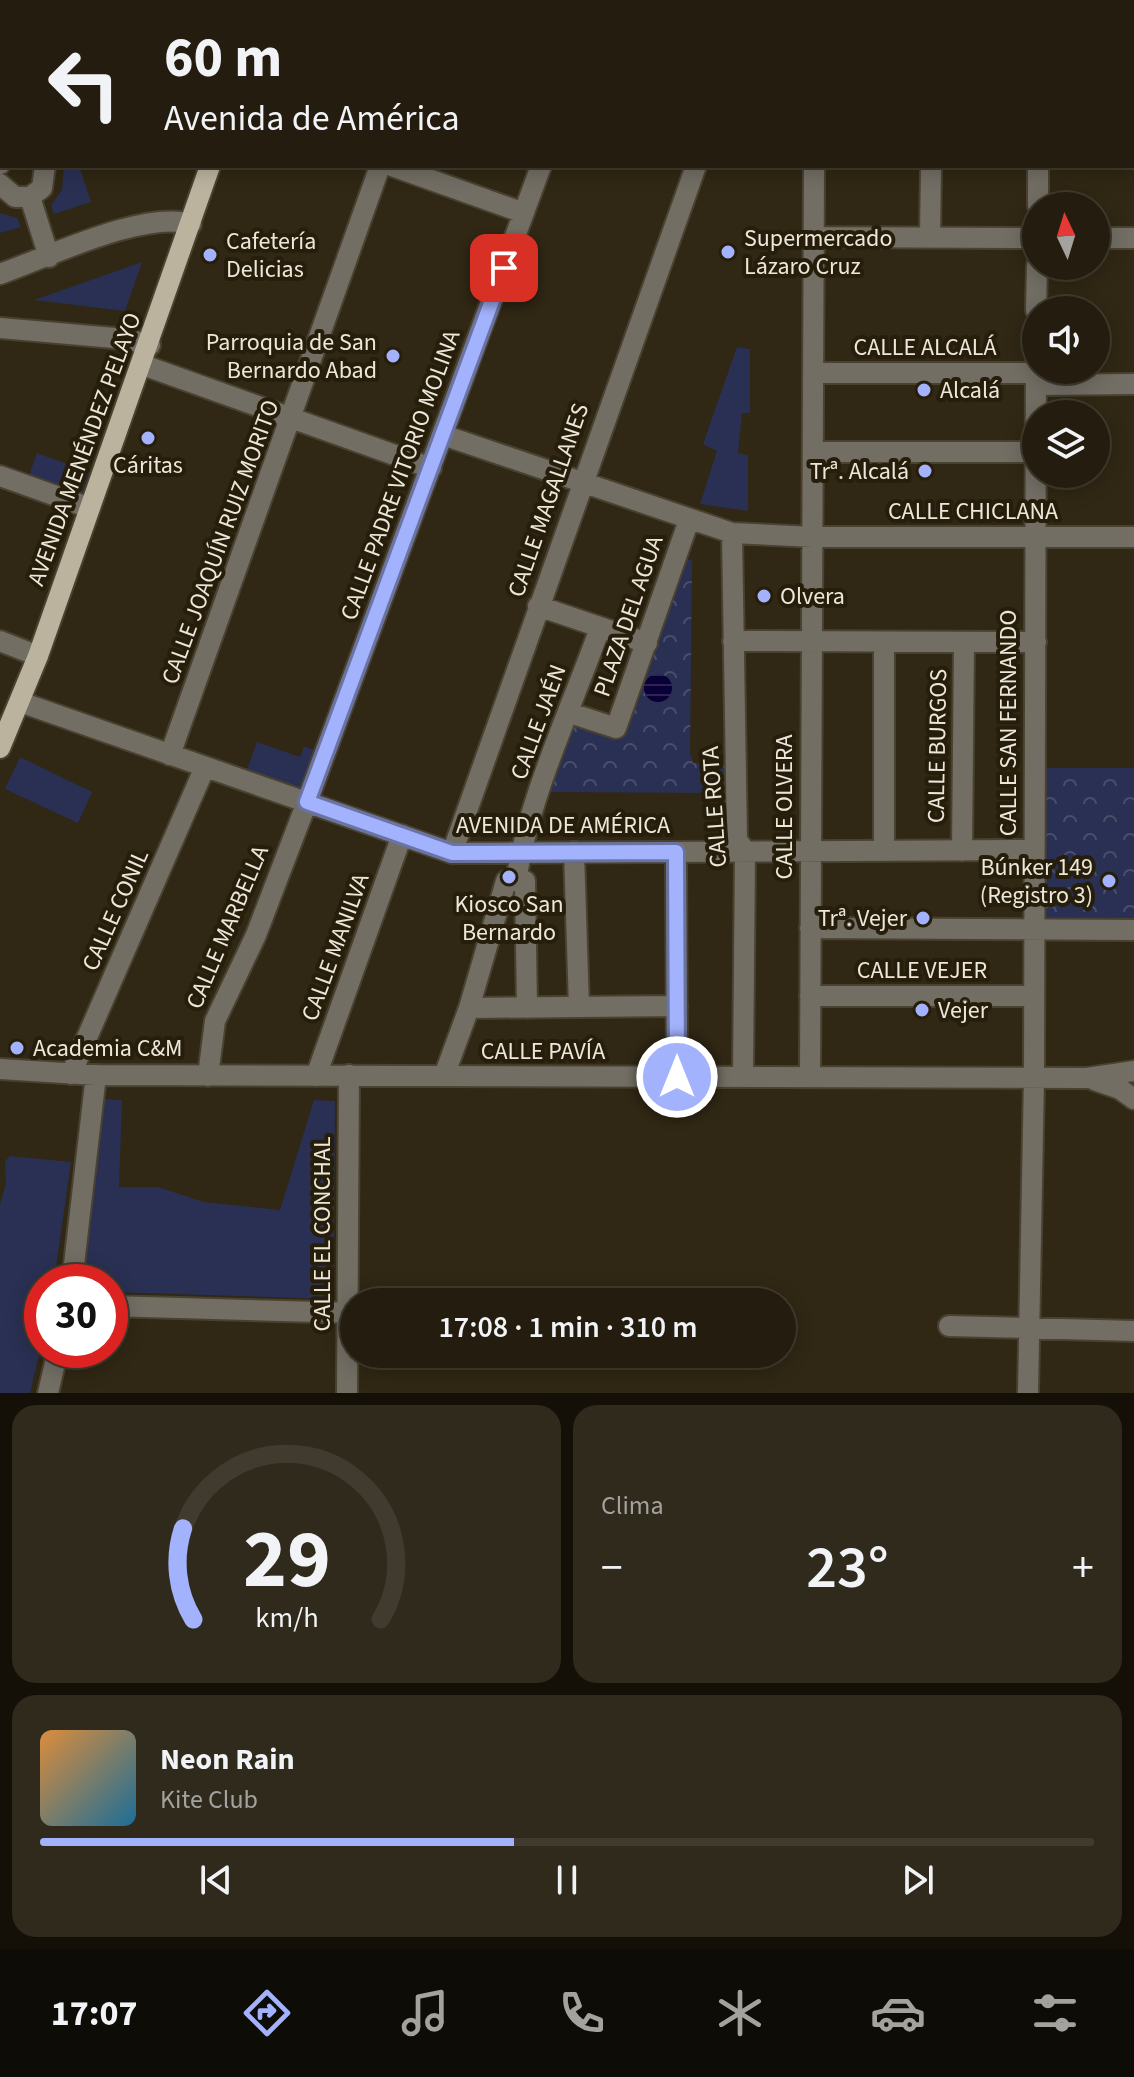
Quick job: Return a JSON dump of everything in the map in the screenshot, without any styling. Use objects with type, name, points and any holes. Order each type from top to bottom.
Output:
[{"type":"main road","name":"AVENIDA MENÉNDEZ PELAYO","points":[[0,748],[38,656],[209,168]]},
{"type":"street","points":[[0,184],[15,197],[30,197],[42,188],[45,168]]},
{"type":"street","name":"CALLE JOAQUÍN RUIZ MORITO","points":[[170,755],[293,418],[379,168]]},
{"type":"street","points":[[398,168],[524,213]]},
{"type":"street","name":"CALLE PADRE VITORIO MOLINA","points":[[307,802],[540,168]]},
{"type":"street","name":"CALLE MAGALLANES","points":[[452,853],[581,482],[695,168]]},
{"type":"street","name":"CALLE OLVERA","points":[[810,1076],[814,168]]},
{"type":"street","points":[[930,238],[931,168]]},
{"type":"street","points":[[1038,168],[1038,192]]},
{"type":"street","points":[[30,197],[49,257]]},
{"type":"street","points":[[0,274],[143,223],[169,219],[191,224]]},
{"type":"street","points":[[815,237],[1022,238]]},
{"type":"street","points":[[1110,238],[1134,238]]},
{"type":"street","points":[[0,328],[126,339],[146,355],[293,418],[431,468]]},
{"type":"street","name":"CALLE ALCALÁ","points":[[814,373],[1022,379]]},
{"type":"street","name":"CALLE ALCALÁ","points":[[1110,383],[1134,384]]},
{"type":"street","name":"CALLE CHICLANA","points":[[443,435],[732,533],[813,537],[1134,537]]},
{"type":"street","points":[[813,452],[1022,452]]},
{"type":"street","points":[[0,476],[90,508]]},
{"type":"street","name":"CALLE SAN FERNANDO","points":[[1028,1393],[1034,1077],[1035,488]]},
{"type":"street","name":"PLAZA DEL AGUA","points":[[570,713],[616,728],[689,520]]},
{"type":"street","name":"CALLE ROTA","points":[[732,533],[737,840],[745,851],[743,1077]]},
{"type":"street","points":[[538,606],[647,643]]},
{"type":"street","name":"CALLE JAÉN","points":[[516,881],[520,854],[600,628]]},
{"type":"street","points":[[0,641],[38,656]]},
{"type":"street","points":[[733,641],[1036,642]]},
{"type":"street","points":[[884,642],[884,850]]},
{"type":"street","name":"CALLE BURGOS","points":[[962,851],[964,642]]},
{"type":"street","name":"AVENIDA DE AMÉRICA","points":[[20,702],[452,853],[1033,850]]},
{"type":"street","name":"CALLE CONIL","points":[[71,1074],[205,767]]},
{"type":"street","name":"CALLE MARBELLA","points":[[208,1076],[215,1021],[256,935],[307,802]]},
{"type":"street","name":"CALLE MANILVA","points":[[316,1076],[402,835]]},
{"type":"street","points":[[574,852],[579,1007]]},
{"type":"street","points":[[676,852],[677,1077]]},
{"type":"street","name":"CALLE JAÉN","points":[[444,1076],[469,1008],[506,881],[525,881],[527,1008]]},
{"type":"street","points":[[810,928],[1134,930]]},
{"type":"street","name":"CALLE VEJER","points":[[810,996],[1034,996]]},
{"type":"street","points":[[469,1008],[677,1006]]},
{"type":"street","name":"CALLE PAVÍA","points":[[0,1069],[96,1075],[208,1076],[1087,1078],[1134,1071]]},
{"type":"street","points":[[74,1264],[96,1075]]},
{"type":"street","name":"CALLE EL CONCHAL","points":[[349,1075],[351,1288]]},
{"type":"street","name":"CALLE PAVÍA","points":[[1087,1078],[1120,1089],[1134,1099]]},
{"type":"street","points":[[128,1307],[340,1313]]},
{"type":"street","points":[[949,1326],[1134,1331]]},
{"type":"street","points":[[48,1393],[54,1368]]},
{"type":"street","name":"CALLE EL CONCHAL","points":[[347,1393],[348,1368]]},
{"type":"green space","points":[[64,168],[80,168],[91,202],[54,214],[51,205],[62,190]]},
{"type":"green space","points":[[0,213],[17,218],[21,227],[0,233]]},
{"type":"green space","points":[[142,262],[125,311],[34,300]]},
{"type":"green space","points":[[737,347],[750,349],[750,413],[742,413],[738,453],[748,455],[748,511],[700,504],[717,451],[703,444]]},
{"type":"green space","points":[[37,453],[89,472],[80,498],[28,478]]},
{"type":"green space","points":[[674,555],[692,561],[690,753],[693,763],[724,763],[725,793],[542,792],[567,708],[614,724]]},
{"type":"green space","points":[[257,742],[300,757],[304,746],[314,750],[301,789],[247,770]]},
{"type":"green space","points":[[20,757],[92,792],[78,823],[5,789]]},
{"type":"green space","points":[[1034,768],[1134,768],[1134,930],[1034,929]]},
{"type":"green space","points":[[104,1099],[122,1100],[119,1187],[158,1187],[204,1202],[280,1210],[314,1100],[335,1101],[333,1299],[128,1293],[128,1264],[84,1264]]},
{"type":"green space","points":[[10,1156],[71,1162],[57,1264],[24,1264],[24,1368],[36,1368],[30,1393],[0,1393],[0,1204],[6,1184],[5,1161]]},
{"type":"shaded area","points":[[658,674],[668,678],[672,688],[668,698],[658,702],[648,698],[644,688],[648,678]]},
{"type":"place","name":"Supermercado Lázaro Cruz","points":[[728,252]]},
{"type":"place","name":"Cafetería Delicias","points":[[210,255]]},
{"type":"place","name":"Parroquia de San Bernardo Abad","points":[[393,356]]},
{"type":"place","name":"Alcalá","points":[[924,390]]},
{"type":"place","name":"Cáritas","points":[[148,438]]},
{"type":"place","name":"Trª. Alcalá","points":[[925,471]]},
{"type":"place","name":"Olvera","points":[[764,596]]},
{"type":"place","name":"Kiosco San Bernardo","points":[[509,877]]},
{"type":"place","name":"Búnker 149 (Registro 3)","points":[[1109,881]]},
{"type":"place","name":"Trª. Vejer","points":[[923,918]]},
{"type":"place","name":"Vejer","points":[[922,1010]]},
{"type":"place","name":"Academia C&M","points":[[17,1048]]},
{"type":"route","points":[[504,268],[307,802],[452,853],[676,852],[677,1077]]}]
